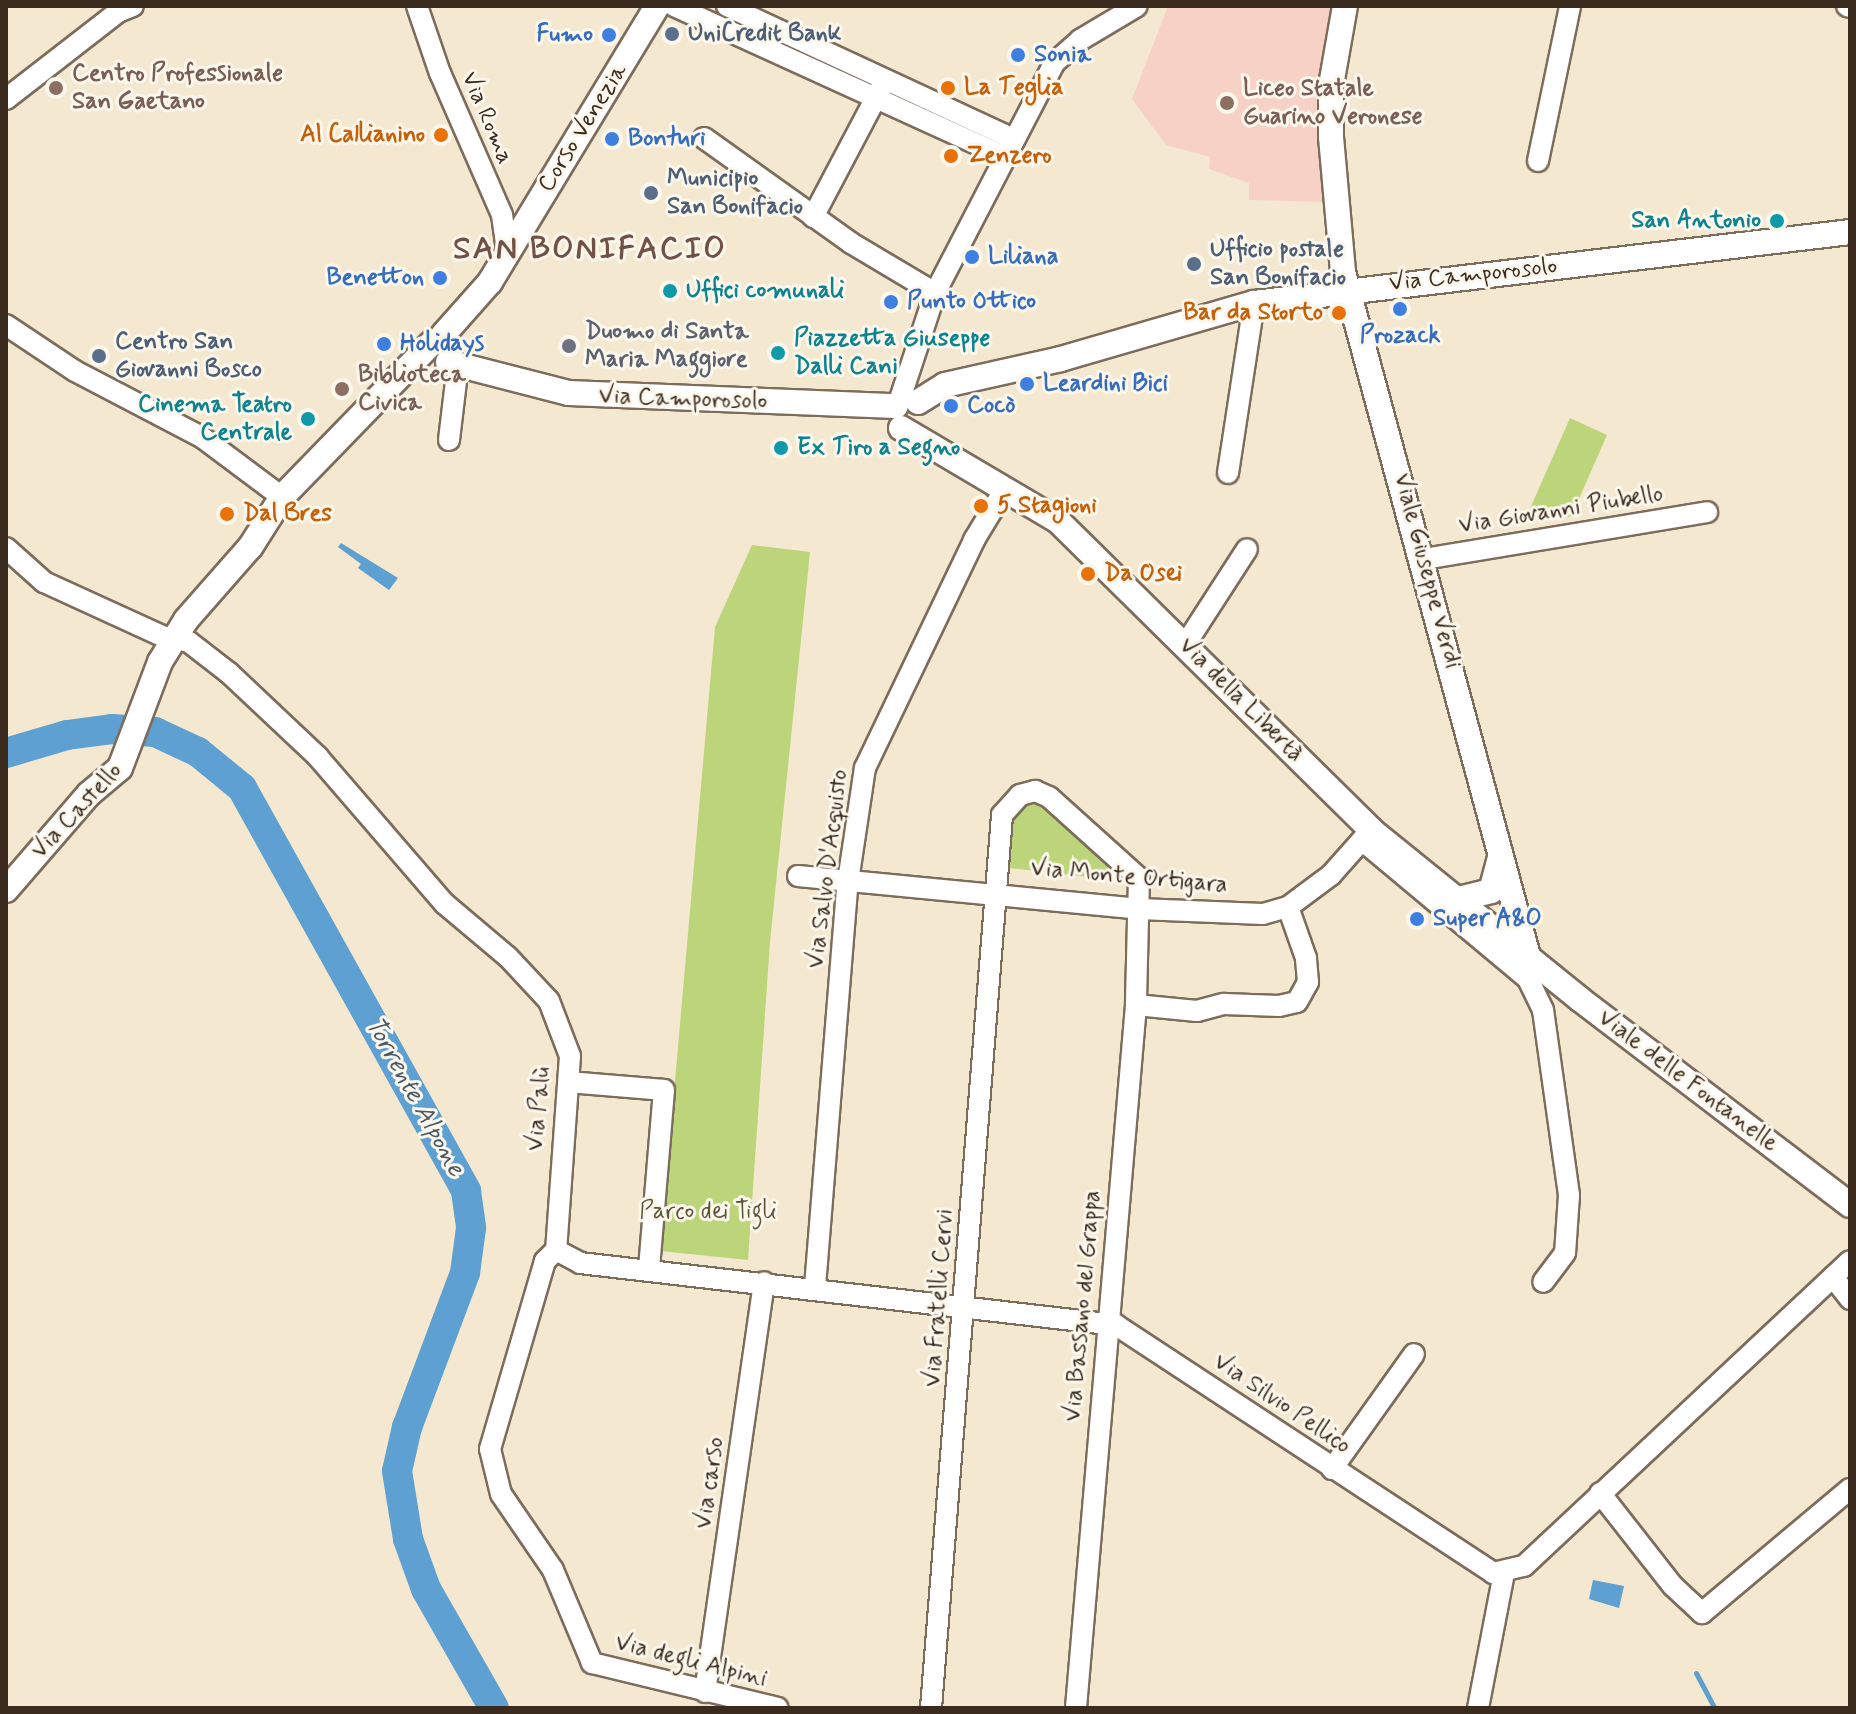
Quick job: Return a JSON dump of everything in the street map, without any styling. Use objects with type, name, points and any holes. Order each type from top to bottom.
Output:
[{"type":"street","points":[[6,99],[118,12],[133,6]]},
{"type":"street","name":"Via Roma","points":[[417,6],[440,73],[502,215],[507,250]]},
{"type":"street","name":"Corso Venezia","points":[[448,354],[471,309],[657,6]]},
{"type":"street","points":[[674,6],[789,48],[1009,148]]},
{"type":"street","points":[[727,6],[789,48]]},
{"type":"street","name":"Viale Giuseppe Verdi","points":[[1345,6],[1331,85],[1331,137],[1336,217],[1349,289],[1424,559],[1528,968]]},
{"type":"street","points":[[1538,161],[1570,6]]},
{"type":"street","points":[[902,411],[906,372],[935,293],[1054,63],[1080,40],[1133,7]]},
{"type":"street","points":[[813,217],[880,90]]},
{"type":"street","points":[[704,138],[813,217],[935,293]]},
{"type":"street","name":"Via Camporosolo","points":[[448,354],[494,377],[617,398],[694,397],[902,411],[945,385],[1061,359],[1254,303],[1349,289],[1850,232]]},
{"type":"street","points":[[1228,473],[1254,303]]},
{"type":"street","points":[[6,325],[75,371],[203,438],[282,497]]},
{"type":"street","points":[[448,354],[449,440]]},
{"type":"street","name":"Via Castello","points":[[6,890],[89,794],[120,768],[150,688],[174,639],[251,546],[282,497],[394,383],[448,354]]},
{"type":"street","name":"Via della Libertà","points":[[902,411],[947,457],[1058,521],[1185,645],[1367,835],[1459,899],[1528,968]]},
{"type":"street","name":"Via Salvo D'Acquisto","points":[[815,1287],[865,768],[974,540],[1005,489]]},
{"type":"street","name":"Via Giovanni Piubello","points":[[1424,559],[1707,512]]},
{"type":"street","name":"Via Palù","points":[[6,548],[44,582],[174,639],[189,642],[264,703],[445,904],[530,978],[559,1021],[570,1056],[556,1250],[545,1261],[490,1449],[492,1470],[501,1494],[558,1579],[592,1663]]},
{"type":"street","points":[[1185,645],[1247,549]]},
{"type":"street","name":"Via Bassano del Grappa","points":[[1020,795],[1035,791],[1049,797],[1134,870],[1139,909],[1136,1005],[1106,1323],[1076,1708]]},
{"type":"street","name":"Via Fratelli Cervi","points":[[931,1708],[1002,815],[1020,795]]},
{"type":"street","points":[[1367,835],[1480,923]]},
{"type":"street","name":"Via Monte Ortigara","points":[[798,876],[996,892],[1139,909],[1263,914],[1288,907],[1331,875],[1367,835]]},
{"type":"street","name":"Viale Giuseppe Verdi","points":[[1480,923],[1500,854]]},
{"type":"street","points":[[1459,899],[1491,891]]},
{"type":"street","points":[[1136,1005],[1197,1011],[1224,1004],[1279,1006],[1297,1002],[1308,982],[1306,958],[1288,907]]},
{"type":"street","points":[[1528,968],[1543,1010],[1569,1195],[1565,1253],[1543,1282]]},
{"type":"street","name":"Viale delle Fontanelle","points":[[1528,968],[1850,1205]]},
{"type":"street","points":[[569,1082],[664,1090],[649,1269]]},
{"type":"street","name":"Via Silvio Pellico","points":[[556,1250],[580,1263],[965,1304],[1106,1323],[1485,1571],[1504,1573]]},
{"type":"street","points":[[1478,1708],[1504,1573],[1524,1566],[1850,1261]]},
{"type":"street","points":[[1833,1277],[1850,1299]]},
{"type":"street","name":"Via carso","points":[[705,1692],[764,1282]]},
{"type":"street","points":[[1332,1469],[1414,1354]]},
{"type":"street","points":[[1600,1493],[1673,1586],[1702,1613],[1850,1489]]},
{"type":"street","name":"Via degli Alpini","points":[[592,1663],[778,1708]]},
{"type":"shaded area","name":"Liceo Statale Guarino Veronese","points":[[1168,6],[1334,6],[1318,106],[1324,202],[1249,200],[1249,183],[1209,169],[1210,157],[1166,145],[1132,99]]},
{"type":"green space","points":[[1570,418],[1607,435],[1571,517],[1525,520]]},
{"type":"green space","name":"Parco dei Tigli","points":[[752,545],[810,552],[770,942],[748,1260],[660,1251],[715,627]]},
{"type":"green space","points":[[1036,798],[1109,858],[1106,879],[1009,868],[1015,806]]},
{"type":"water","points":[[341,543],[398,578],[389,590],[358,568],[361,564],[338,547]]},
{"type":"water","points":[[1593,1580],[1624,1586],[1619,1608],[1589,1599]]},
{"type":"waterway","name":"Torrente Alpone","points":[[6,753],[67,735],[112,729],[155,732],[198,752],[242,788],[466,1191],[471,1228],[465,1273],[407,1427],[397,1471],[408,1539],[426,1589],[494,1708]]},
{"type":"waterway","points":[[1696,1673],[1715,1708]]},
{"type":"place","name":"UniCredit Bank","points":[[672,34]]},
{"type":"place","name":"Fumo","points":[[609,35]]},
{"type":"place","name":"Sonia","points":[[1018,55]]},
{"type":"place","name":"Centro Professionale San Gaetano","points":[[56,88]]},
{"type":"place","name":"La Teglia","points":[[948,88]]},
{"type":"place","name":"Liceo Statale Guarino Veronese","points":[[1227,103]]},
{"type":"place","name":"Al Callianino","points":[[441,135]]},
{"type":"place","name":"Bonturi","points":[[612,139]]},
{"type":"place","name":"Zenzero","points":[[951,156]]},
{"type":"place","name":"Municipio San Bonifacio","points":[[651,193]]},
{"type":"place","name":"San Antonio","points":[[1777,221]]},
{"type":"place","name":"Liliana","points":[[972,257]]},
{"type":"place","name":"Ufficio postale San Bonifacio","points":[[1194,264]]},
{"type":"place","name":"Benetton","points":[[440,278]]},
{"type":"place","name":"Uffici comunali","points":[[670,291]]},
{"type":"place","name":"Punto Ottico","points":[[891,302]]},
{"type":"place","name":"Prozack","points":[[1400,309]]},
{"type":"place","name":"Bar da Storto","points":[[1339,313]]},
{"type":"place","name":"Holidays","points":[[384,344]]},
{"type":"place","name":"Duomo di Santa Maria Maggiore","points":[[569,346]]},
{"type":"place","name":"Piazzetta Giuseppe Dalli Cani","points":[[778,353]]},
{"type":"place","name":"Centro San Giovanni Bosco","points":[[99,356]]},
{"type":"place","name":"Leardini Bici","points":[[1027,384]]},
{"type":"place","name":"Biblioteca Civica","points":[[342,389]]},
{"type":"place","name":"Cocò","points":[[951,406]]},
{"type":"place","name":"Cinema Teatro Centrale","points":[[308,419]]},
{"type":"place","name":"Ex Tiro a Segno","points":[[781,448]]},
{"type":"place","name":"5 Stagioni","points":[[981,506]]},
{"type":"place","name":"Dal Bres","points":[[227,514]]},
{"type":"place","name":"Da Osei","points":[[1088,574]]},
{"type":"place","name":"Super A&O","points":[[1417,919]]},
{"type":"district","name":"SAN BONIFACIO","points":[[590,249]]}]
